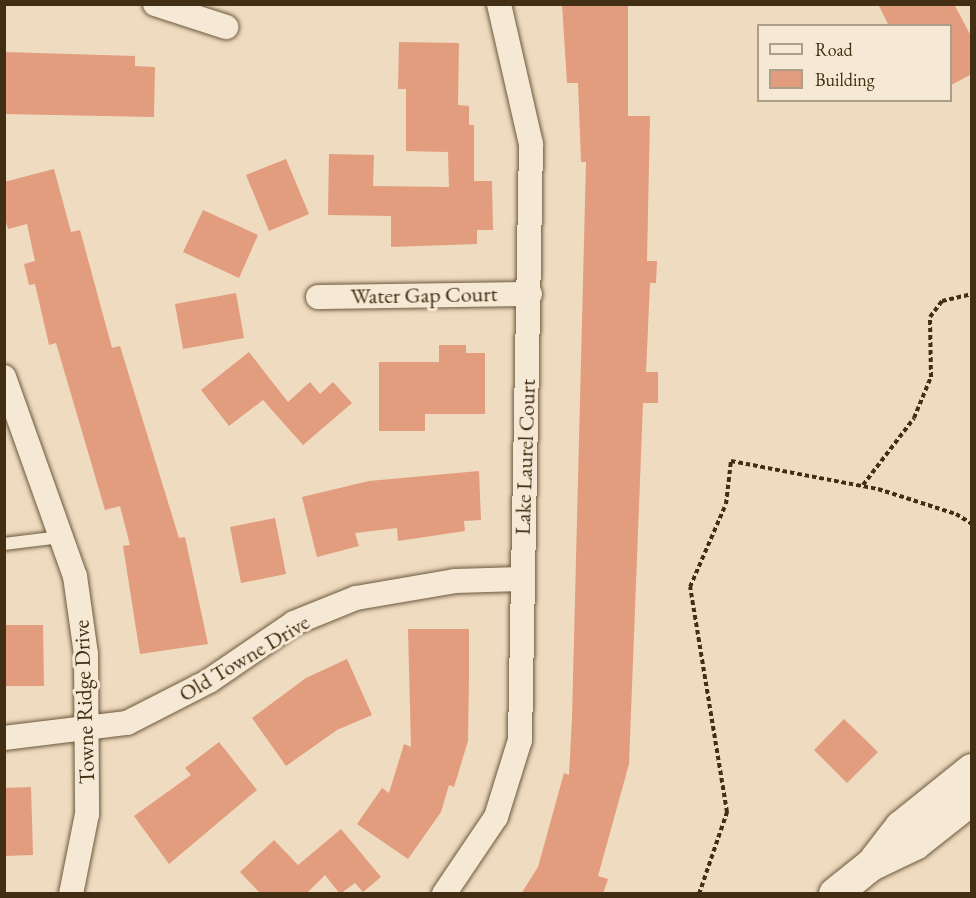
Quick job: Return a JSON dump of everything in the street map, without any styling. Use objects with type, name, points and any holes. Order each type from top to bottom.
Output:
[{"type":"street","points":[[154,4],[226,27]]},
{"type":"street","name":"Lake Laurel Court","points":[[444,894],[496,817],[520,740],[521,579],[530,294],[531,144],[499,4]]},
{"type":"street","name":"Water Gap Court","points":[[318,297],[530,294]]},
{"type":"street","name":"Towne Ridge Drive","points":[[6,386],[75,576],[88,731],[87,814],[70,894]]},
{"type":"street","name":"Old Towne Drive","points":[[4,738],[88,731],[127,723],[169,704],[294,623],[356,598],[455,581],[521,579]]},
{"type":"street","points":[[835,894],[871,865],[901,827],[972,770]]},
{"type":"street","points":[[871,865],[915,844],[972,799]]},
{"type":"lane","points":[[4,544],[61,537]]},
{"type":"path","points":[[863,485],[914,418],[931,377],[930,317],[942,301],[972,294]]},
{"type":"path","points":[[699,894],[727,812],[690,587],[726,504],[731,461],[863,485],[950,512],[972,524]]},
{"type":"building","points":[[562,4],[628,4],[628,116],[650,116],[647,261],[657,261],[656,283],[650,283],[646,372],[658,372],[658,403],[643,403],[629,764],[598,876],[608,879],[603,894],[521,894],[538,867],[564,773],[569,775],[572,718],[586,162],[581,162],[578,83],[567,83]]},
{"type":"building","points":[[878,4],[954,4],[972,38],[972,74],[952,84],[952,24],[888,24]]},
{"type":"building","points":[[399,42],[459,43],[458,105],[469,106],[469,125],[474,125],[474,181],[492,181],[493,230],[477,230],[477,244],[391,247],[391,216],[328,215],[329,154],[374,155],[373,186],[449,187],[448,152],[406,151],[406,89],[398,89]]},
{"type":"building","points":[[4,52],[135,56],[135,66],[155,67],[154,117],[4,114]]},
{"type":"building","points":[[286,159],[309,214],[269,231],[246,175]]},
{"type":"building","points":[[54,169],[71,232],[80,230],[112,348],[120,346],[179,538],[185,537],[208,644],[140,654],[123,546],[130,545],[120,506],[105,510],[56,343],[49,345],[35,284],[29,285],[24,264],[35,261],[27,224],[8,229],[4,215],[4,182]]},
{"type":"building","points":[[203,210],[258,235],[239,278],[183,252]]},
{"type":"building","points":[[236,293],[244,338],[183,349],[175,304]]},
{"type":"building","points":[[439,345],[466,345],[466,353],[485,353],[485,414],[425,414],[425,431],[379,431],[379,362],[439,362]]},
{"type":"building","points":[[249,352],[288,402],[310,382],[320,394],[333,382],[352,403],[303,445],[263,400],[229,426],[201,390]]},
{"type":"building","points":[[479,471],[481,520],[464,521],[465,531],[398,541],[397,528],[355,533],[359,546],[317,557],[302,497],[369,481]]},
{"type":"building","points":[[275,518],[286,574],[241,583],[230,527]]},
{"type":"building","points":[[4,625],[43,625],[44,686],[4,686]]},
{"type":"building","points":[[408,629],[469,629],[469,676],[468,741],[454,787],[449,785],[441,812],[408,859],[357,824],[382,788],[389,793],[404,744],[411,747]]},
{"type":"building","points":[[347,659],[372,715],[337,730],[286,766],[252,718],[306,678]]},
{"type":"building","points":[[844,719],[878,752],[847,783],[814,750]]},
{"type":"building","points":[[219,742],[257,790],[169,864],[134,816],[191,775],[185,768]]},
{"type":"building","points":[[31,787],[33,855],[4,856],[4,788]]},
{"type":"building","points":[[341,829],[381,877],[363,892],[355,883],[340,894],[325,875],[306,894],[261,894],[240,872],[274,840],[298,865]]}]
